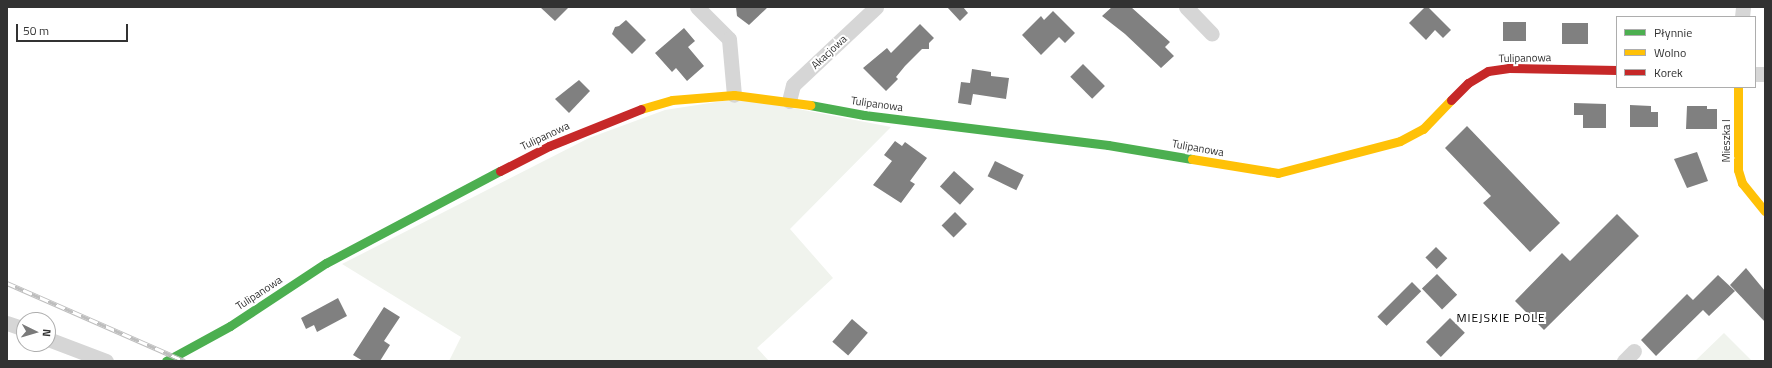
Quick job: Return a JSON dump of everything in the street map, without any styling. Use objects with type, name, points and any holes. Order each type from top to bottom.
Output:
[{"type":"street","points":[[697,7],[729,39],[734,95]]},
{"type":"street","name":"Akacjowa","points":[[789,101],[793,85],[876,7]]},
{"type":"street","points":[[1186,7],[1212,34]]},
{"type":"street","name":"Tulipanowa","points":[[166,361],[230,326],[326,263],[549,146],[637,110],[665,102],[734,95],[789,101],[864,116],[1108,145],[1278,173],[1400,140],[1423,129],[1468,83],[1488,71],[1509,68],[1616,70]]},
{"type":"street","name":"Mieszka I","points":[[1738,88],[1738,170],[1749,194],[1765,210]]},
{"type":"street","points":[[56,341],[106,361]]},
{"type":"shaded area","points":[[742,98],[891,127],[790,229],[833,278],[757,348],[769,361],[449,361],[461,337],[342,264],[589,138],[665,110]]},
{"type":"shaded area","points":[[1724,333],[1752,361],[1695,361]]},
{"type":"building","points":[[540,7],[569,7],[555,21]]},
{"type":"building","points":[[736,7],[768,7],[749,25],[737,16]]},
{"type":"building","points":[[947,7],[963,7],[968,13],[960,21]]},
{"type":"building","points":[[1112,7],[1131,7],[1170,42],[1165,47],[1174,56],[1161,68],[1125,34],[1102,16]]},
{"type":"building","points":[[1425,7],[1428,7],[1451,30],[1443,38],[1435,30],[1426,40],[1409,23]]},
{"type":"building","points":[[1053,11],[1075,33],[1065,43],[1059,37],[1041,55],[1022,35],[1041,16],[1044,20]]},
{"type":"building","points":[[626,20],[646,40],[632,54],[612,34],[615,27],[619,26]]},
{"type":"building","points":[[1503,22],[1526,22],[1526,41],[1503,41]]},
{"type":"building","points":[[1562,23],[1588,23],[1588,44],[1562,44]]},
{"type":"building","points":[[920,24],[934,38],[929,43],[929,49],[922,49],[905,66],[896,77],[898,79],[886,91],[863,68],[887,48],[891,53]]},
{"type":"building","points":[[684,28],[695,41],[688,47],[704,66],[687,81],[676,68],[672,72],[655,53]]},
{"type":"building","points":[[1083,64],[1105,86],[1092,99],[1070,77]]},
{"type":"building","points":[[972,69],[991,72],[991,76],[1009,78],[1006,99],[973,94],[971,105],[958,103],[961,82],[970,83]]},
{"type":"building","points":[[579,80],[590,91],[569,113],[555,99]]},
{"type":"building","points":[[1574,103],[1606,104],[1606,128],[1583,128],[1583,115],[1574,115]]},
{"type":"building","points":[[1630,105],[1651,106],[1651,112],[1658,112],[1658,127],[1630,127]]},
{"type":"building","points":[[1687,106],[1707,106],[1707,109],[1717,109],[1717,129],[1686,129]]},
{"type":"building","points":[[1467,126],[1560,223],[1530,252],[1483,203],[1491,196],[1445,148]]},
{"type":"building","points":[[895,141],[902,146],[905,142],[927,158],[910,181],[915,184],[901,203],[873,185],[892,161],[884,155]]},
{"type":"building","points":[[1697,152],[1708,181],[1687,188],[1674,159]]},
{"type":"building","points":[[995,161],[1024,175],[1016,190],[988,176]]},
{"type":"building","points":[[954,171],[974,189],[960,205],[940,187]]},
{"type":"building","points":[[955,212],[967,224],[954,237],[942,225]]},
{"type":"building","points":[[1617,214],[1639,236],[1544,330],[1515,301],[1562,253],[1570,261]]},
{"type":"building","points":[[1436,247],[1447,258],[1437,269],[1425,258]]},
{"type":"building","points":[[1746,268],[1765,291],[1765,322],[1730,285]]},
{"type":"building","points":[[1437,274],[1457,295],[1442,309],[1422,289]]},
{"type":"building","points":[[1718,275],[1735,291],[1709,316],[1703,310],[1656,356],[1641,340],[1687,294],[1693,300]]},
{"type":"building","points":[[1412,282],[1421,291],[1387,326],[1377,317]]},
{"type":"building","points":[[338,298],[347,316],[317,332],[314,325],[306,329],[301,318]]},
{"type":"building","points":[[384,307],[400,317],[384,341],[390,345],[380,361],[363,361],[353,355]]},
{"type":"building","points":[[1450,318],[1465,333],[1441,357],[1426,342]]},
{"type":"building","points":[[852,319],[868,333],[848,355],[832,342]]},
{"type":"railway","points":[[7,283],[185,361]]},
{"type":"traffic: fast","points":[[810,105],[864,115],[1108,145],[1192,159]]},
{"type":"traffic: fast","points":[[166,361],[230,326],[326,263],[500,171]]},
{"type":"traffic: slow","points":[[1738,88],[1738,170],[1742,183],[1765,211]]},
{"type":"traffic: slow","points":[[641,109],[672,100],[734,95],[810,105]]},
{"type":"traffic: slow","points":[[1192,159],[1278,173],[1400,141],[1423,129],[1451,100]]},
{"type":"traffic: jam","points":[[1451,100],[1468,83],[1488,71],[1509,68],[1616,70]]},
{"type":"traffic: jam","points":[[500,171],[549,146],[641,109]]},
{"type":"district","name":"MIEJSKIE POLE","points":[[1501,318]]}]
